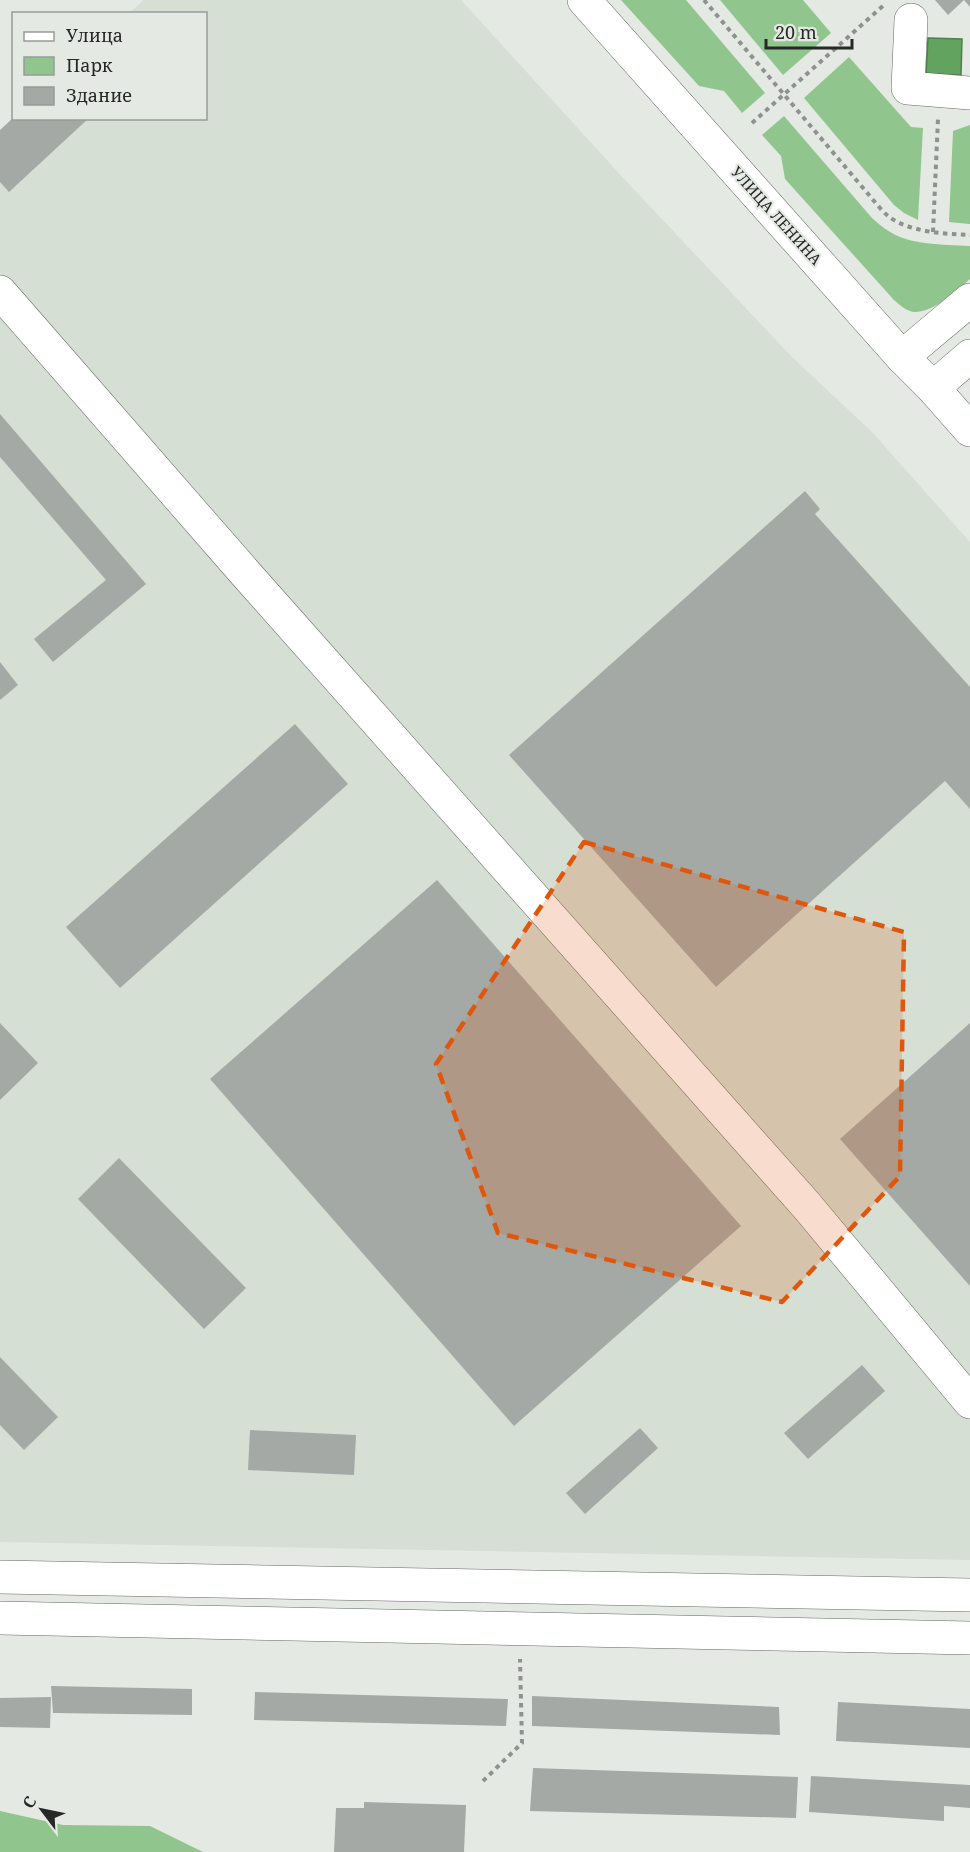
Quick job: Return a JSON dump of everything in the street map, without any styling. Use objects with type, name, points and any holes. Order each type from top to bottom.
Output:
[{"type":"street","name":"УЛИЦА ЛЕНИНА","points":[[584,0],[902,357],[970,430]]},
{"type":"street","points":[[900,10],[908,88],[955,92]]},
{"type":"street","points":[[0,292],[246,574],[807,1206],[970,1402]]},
{"type":"street","points":[[902,357],[970,300]]},
{"type":"street","points":[[933,388],[970,356]]},
{"type":"street","points":[[0,1577],[970,1595]]},
{"type":"street","points":[[0,1618],[970,1638]]},
{"type":"path","points":[[704,0],[868,195],[890,217],[914,228],[970,235]]},
{"type":"path","points":[[752,123],[784,95],[900,10]]},
{"type":"path","points":[[933,232],[955,92]]},
{"type":"path","points":[[483,1781],[522,1743],[519,1629]]},
{"type":"highlighted area","points":[[584,842],[904,932],[900,1176],[782,1302],[498,1233],[436,1064]]},
{"type":"shaded area","points":[[144,0],[461,0],[626,181],[792,357],[871,431],[970,542],[970,1560],[0,1542],[0,130],[12,120],[207,120],[207,12],[130,12]]},
{"type":"shaded area","points":[[928,38],[962,39],[961,75],[926,74]]},
{"type":"green space","points":[[621,0],[686,0],[765,93],[742,113],[724,91],[699,86]]},
{"type":"green space","points":[[720,0],[803,0],[831,33],[783,75]]},
{"type":"green space","points":[[849,57],[911,127],[923,128],[918,220],[894,205],[804,98]]},
{"type":"green space","points":[[784,116],[872,218],[885,229],[916,242],[970,246],[970,279],[930,309],[909,311],[894,300],[785,179],[781,156],[762,135]]},
{"type":"green space","points":[[970,125],[970,224],[949,222],[953,131]]},
{"type":"green space","points":[[0,1811],[63,1825],[150,1826],[203,1852],[0,1852]]},
{"type":"building","points":[[935,0],[964,0],[948,15]]},
{"type":"building","points":[[12,119],[87,120],[9,192],[0,182],[0,130]]},
{"type":"building","points":[[0,414],[146,584],[53,662],[34,639],[106,580],[0,457]]},
{"type":"building","points":[[805,491],[820,509],[815,514],[970,687],[970,809],[945,781],[716,987],[509,755]]},
{"type":"building","points":[[0,662],[18,685],[0,700]]},
{"type":"building","points":[[295,724],[348,784],[120,988],[66,927]]},
{"type":"building","points":[[437,880],[741,1226],[514,1426],[210,1079]]},
{"type":"building","points":[[0,1023],[38,1063],[0,1100]]},
{"type":"building","points":[[970,1023],[970,1286],[840,1139]]},
{"type":"building","points":[[119,1158],[246,1288],[204,1329],[78,1199]]},
{"type":"building","points":[[0,1357],[58,1417],[24,1450],[0,1425]]},
{"type":"building","points":[[862,1365],[885,1391],[808,1459],[784,1433]]},
{"type":"building","points":[[640,1428],[658,1448],[585,1514],[566,1493]]},
{"type":"building","points":[[250,1430],[356,1435],[354,1475],[248,1470]]},
{"type":"building","points":[[51,1686],[192,1689],[192,1715],[53,1713]]},
{"type":"building","points":[[255,1692],[508,1699],[506,1726],[254,1720]]},
{"type":"building","points":[[532,1696],[779,1707],[780,1735],[532,1726]]},
{"type":"building","points":[[51,1697],[50,1728],[0,1727],[0,1698]]},
{"type":"building","points":[[838,1702],[970,1709],[970,1748],[836,1741]]},
{"type":"building","points":[[533,1768],[798,1777],[796,1818],[530,1811]]},
{"type":"building","points":[[811,1776],[970,1785],[970,1808],[944,1806],[944,1821],[809,1812]]},
{"type":"building","points":[[364,1802],[466,1805],[464,1852],[334,1852],[336,1808],[364,1808]]}]
